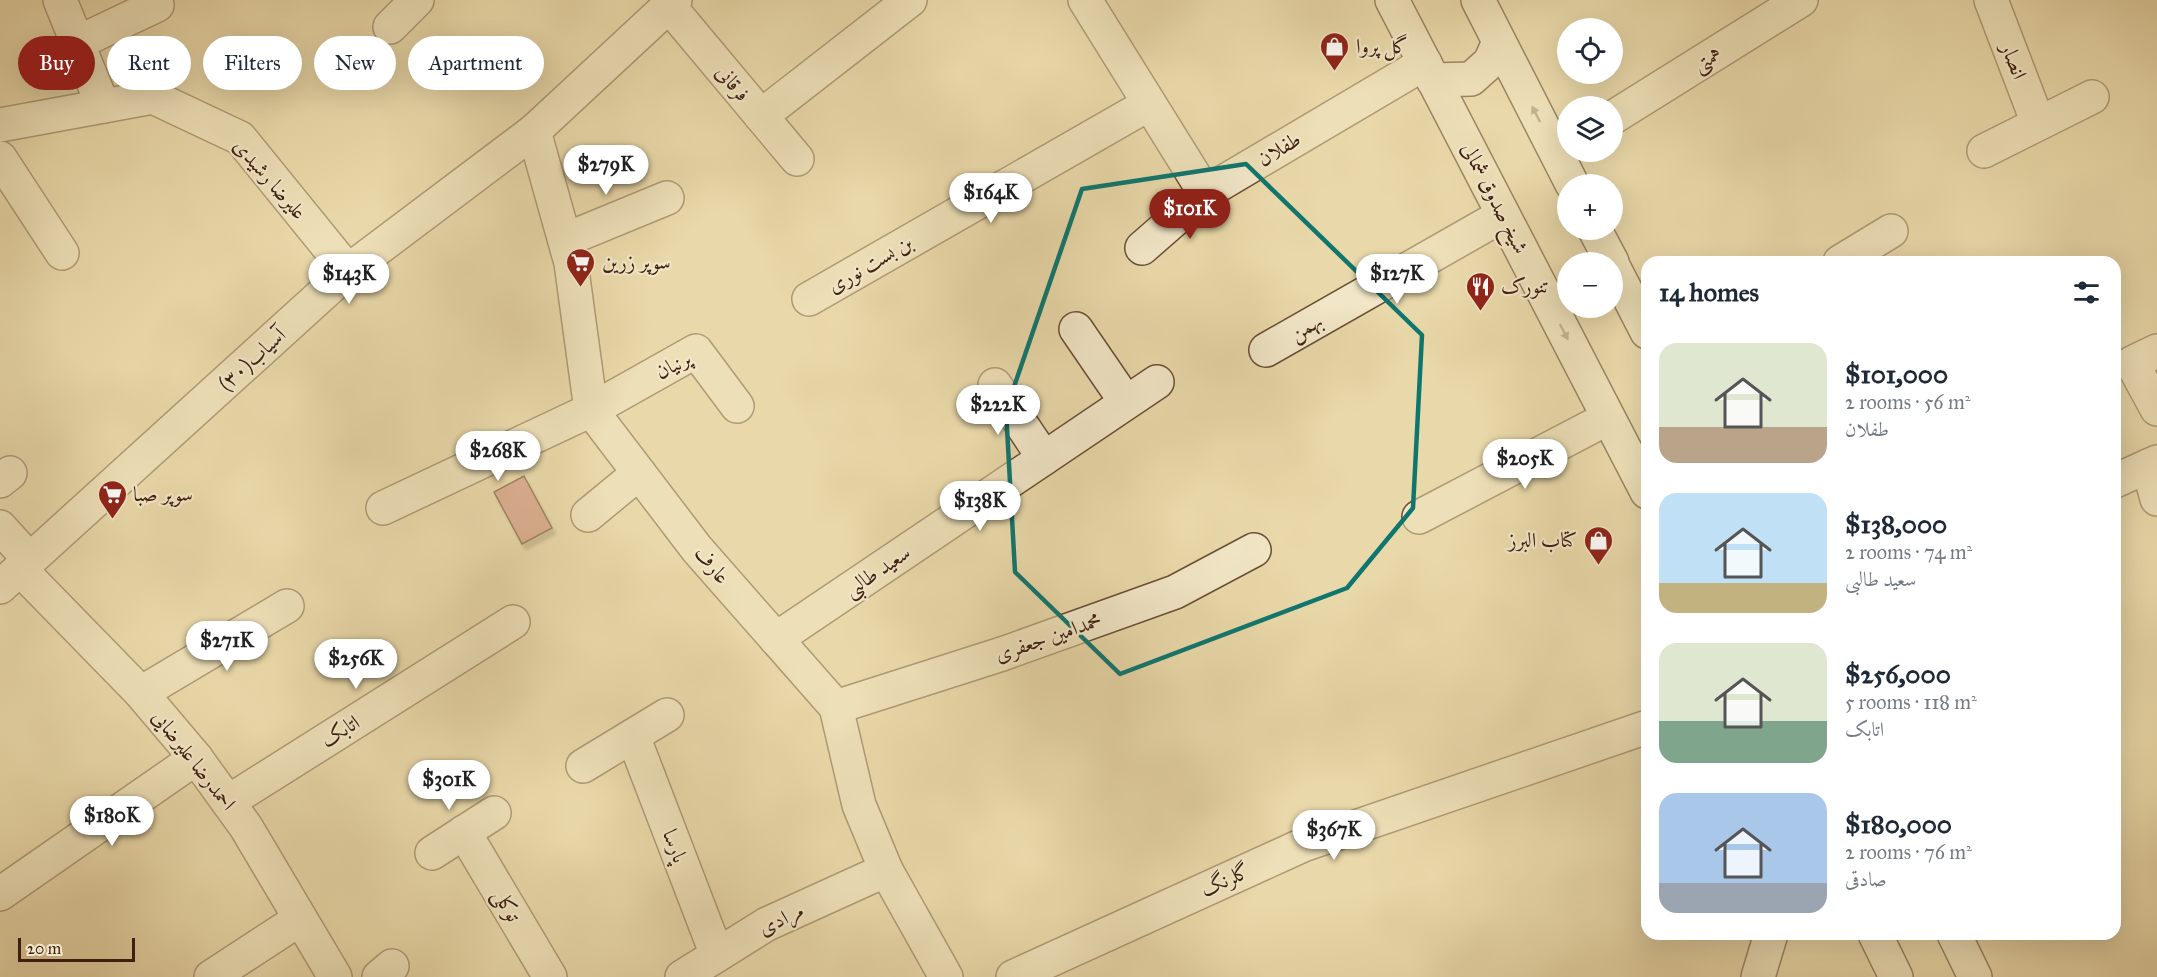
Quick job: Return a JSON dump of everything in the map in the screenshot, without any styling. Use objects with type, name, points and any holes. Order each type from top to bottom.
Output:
[{"type":"street","points":[[60,0],[74,36]]},
{"type":"street","points":[[390,27],[417,0]]},
{"type":"street","points":[[761,116],[910,0]]},
{"type":"street","points":[[1085,0],[1205,193]]},
{"type":"street","name":"شیخ صدوق شمالی","points":[[1392,0],[1641,481]]},
{"type":"street","points":[[1478,0],[1499,42],[1557,141]]},
{"type":"street","name":"همتی","points":[[1623,111],[1801,0]]},
{"type":"street","name":"انصار","points":[[1991,0],[2038,123]]},
{"type":"street","name":"فرقانی","points":[[672,3],[797,159]]},
{"type":"street","name":"آسیاب(۳۰)","points":[[17,572],[348,272],[534,131],[672,3]]},
{"type":"street","points":[[92,36],[157,5]]},
{"type":"street","points":[[1429,71],[1472,79],[1490,62],[1499,42]]},
{"type":"street","name":"طفلان","points":[[1142,248],[1205,193],[1429,71]]},
{"type":"street","points":[[95,87],[103,106]]},
{"type":"street","points":[[1984,151],[2092,97]]},
{"type":"street","name":"علیرضا رشیدی","points":[[0,125],[153,98],[240,138],[348,272]]},
{"type":"street","name":"بن بست نوری","points":[[809,299],[1149,104]]},
{"type":"street","points":[[383,508],[591,411],[571,263],[534,131]]},
{"type":"street","points":[[0,158],[62,253]]},
{"type":"street","points":[[565,240],[667,198]]},
{"type":"street","name":"بهمن","points":[[1266,350],[1503,215]]},
{"type":"street","points":[[1850,256],[1891,231]]},
{"type":"street","points":[[1623,278],[1641,299]]},
{"type":"street","points":[[1623,285],[1641,320]]},
{"type":"street","points":[[1076,328],[1126,402]]},
{"type":"street","name":"پرنیان","points":[[591,411],[696,351],[737,406]]},
{"type":"street","points":[[2157,351],[2132,363],[2157,409]]},
{"type":"street","name":"سعید طالبی","points":[[776,639],[1157,381]]},
{"type":"street","points":[[995,386],[1044,458]]},
{"type":"street","name":"عارف","points":[[591,411],[697,549],[836,707],[859,805],[886,870],[946,977]]},
{"type":"street","points":[[1419,517],[1608,418]]},
{"type":"street","points":[[2121,478],[2153,464],[2157,499]]},
{"type":"street","points":[[588,515],[639,473]]},
{"type":"street","name":"احمدرضا علیرضایی","points":[[0,526],[17,572],[141,693],[196,758],[246,828],[335,977]]},
{"type":"street","name":"محمدامین جعفری","points":[[836,707],[1002,654],[1175,592],[1254,550]]},
{"type":"street","points":[[141,693],[287,606]]},
{"type":"street","name":"اتابک","points":[[228,802],[513,622]]},
{"type":"street","points":[[583,766],[667,716]]},
{"type":"street","name":"گلرنگ","points":[[1013,977],[1303,845],[1641,730]]},
{"type":"street","name":"پارسا","points":[[633,736],[717,956]]},
{"type":"street","points":[[0,894],[196,758]]},
{"type":"street","points":[[432,853],[494,813]]},
{"type":"street","name":"توکلی","points":[[464,832],[550,977]]},
{"type":"street","name":"مرادی","points":[[682,977],[767,924],[886,870]]},
{"type":"street","points":[[211,977],[300,919]]},
{"type":"street","points":[[1758,977],[1769,940]]},
{"type":"street","points":[[1878,940],[1896,977]]},
{"type":"street","points":[[1957,940],[1974,976]]},
{"type":"highlighted area","points":[[1246,164],[1422,335],[1413,508],[1347,588],[1120,674],[1015,572],[1006,410],[1082,189]]},
{"type":"building","points":[[524,476],[552,528],[522,544],[494,492]]},
{"type":"place","name":"گل پروا","points":[[1335,72]]},
{"type":"place","name":"سوپر زرین","points":[[581,288]]},
{"type":"place","name":"تنورک","points":[[1480,312]]},
{"type":"place","name":"سوپر صبا","points":[[112,520]]},
{"type":"place","name":"کتاب البرز","points":[[1598,566]]}]
